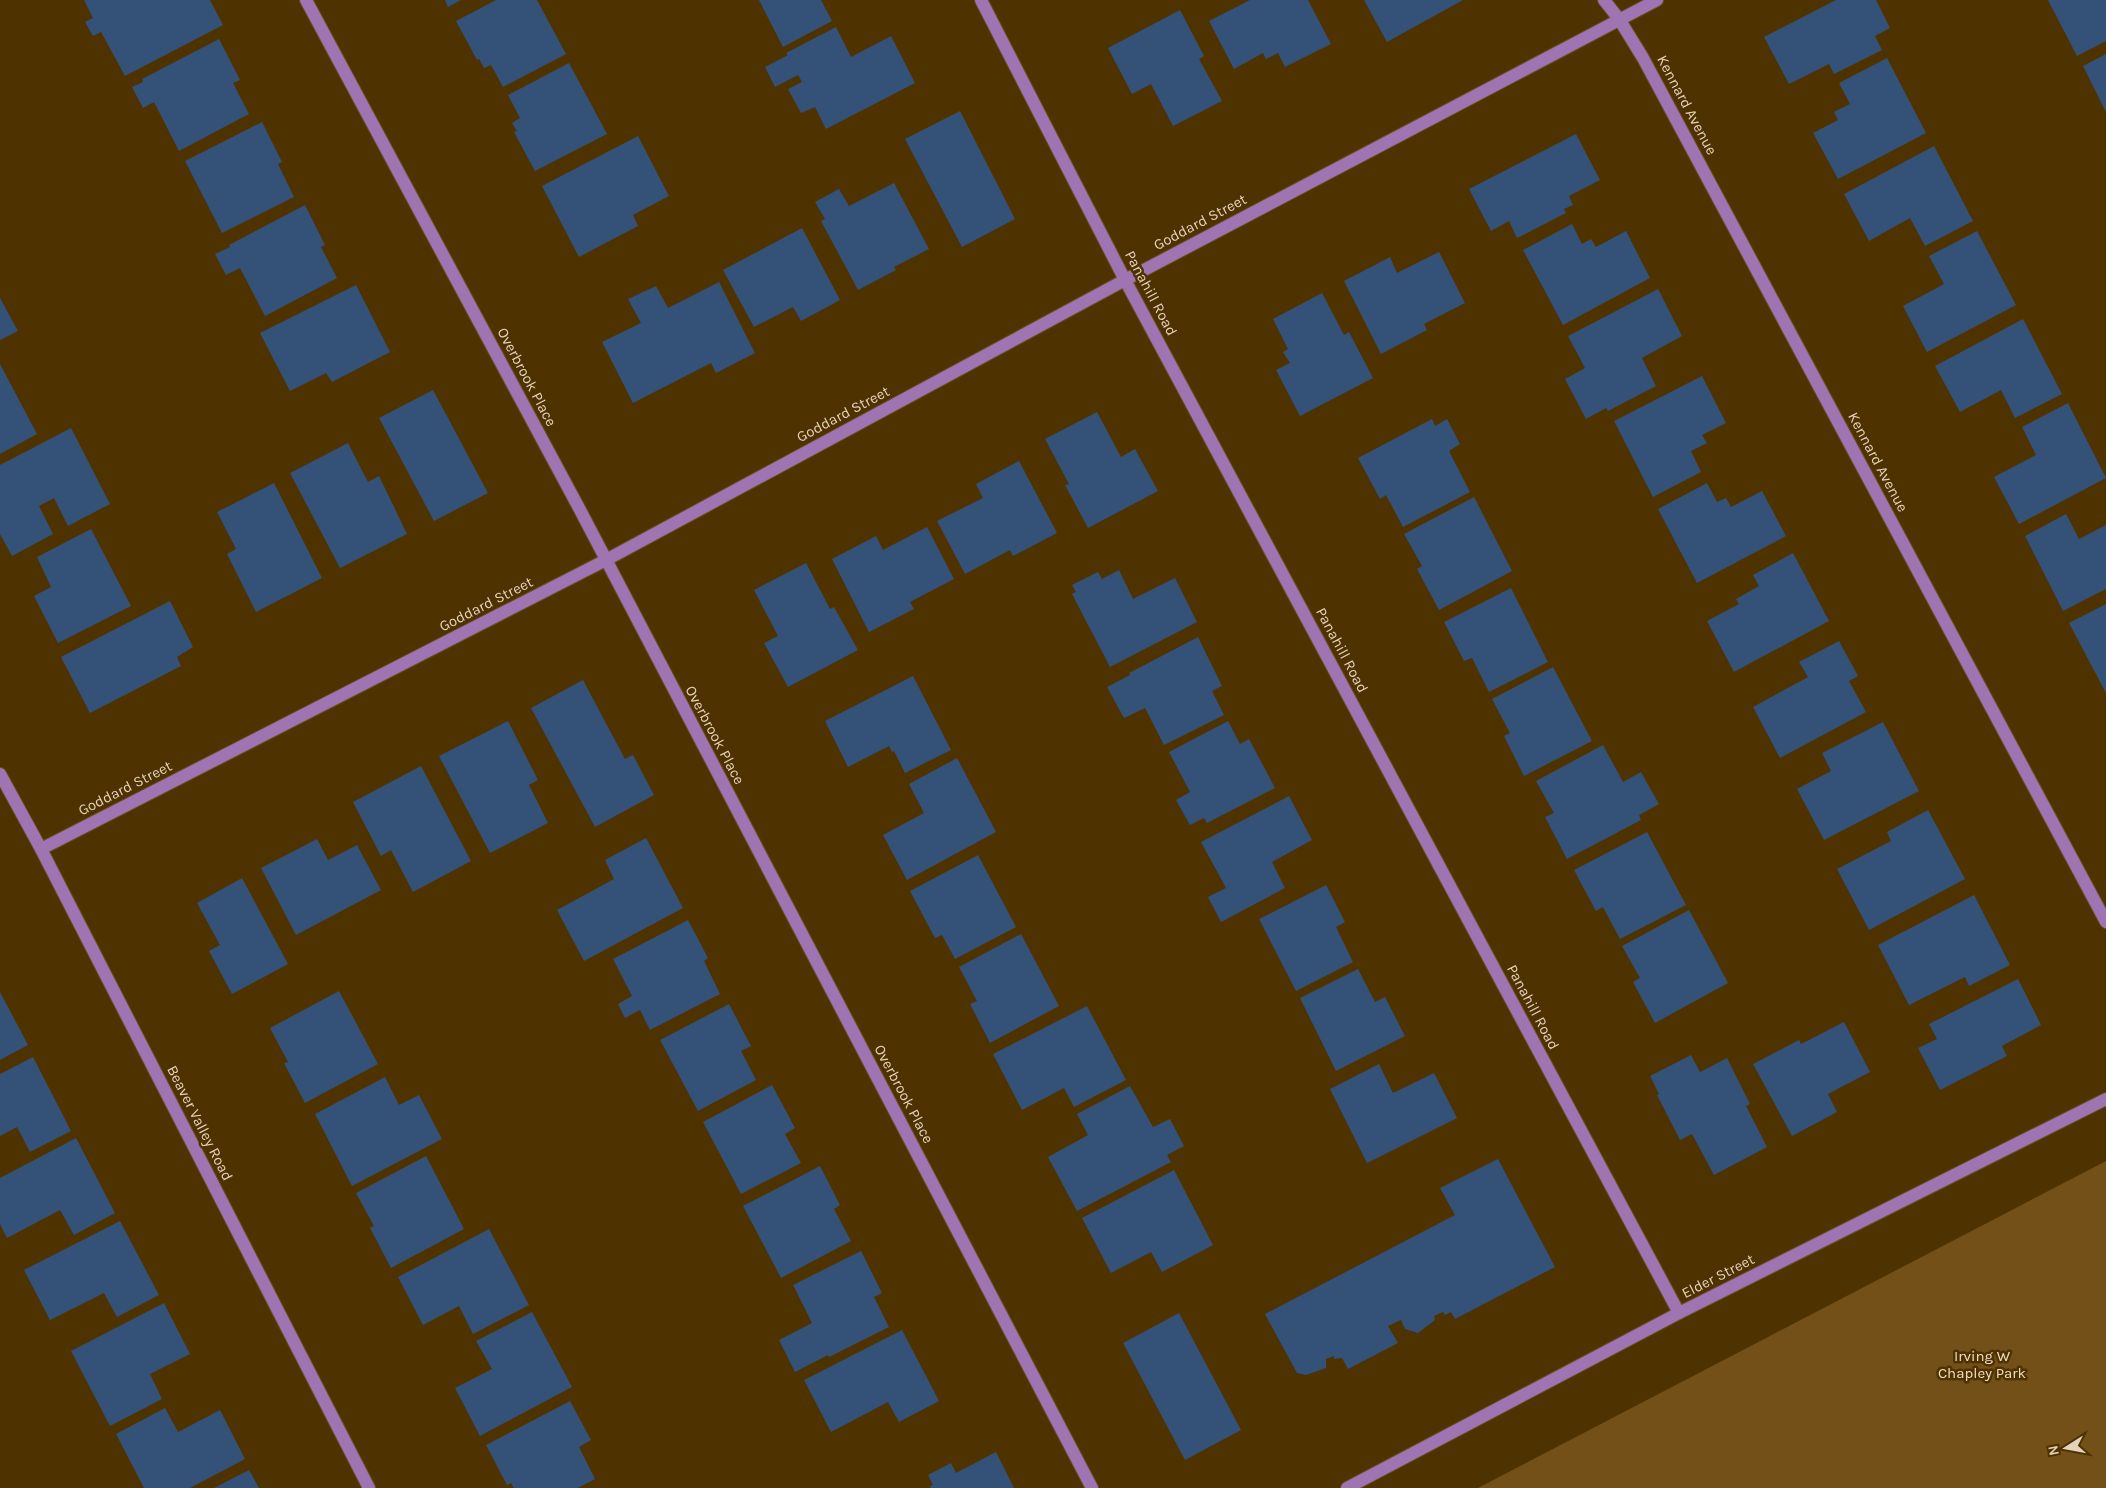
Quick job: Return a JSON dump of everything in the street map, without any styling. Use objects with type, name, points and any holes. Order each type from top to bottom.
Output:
[{"type":"street","name":"Overbrook Place","points":[[306,0],[606,560],[1092,1488]]},
{"type":"street","name":"Panahill Road","points":[[981,0],[1125,280],[1679,1313]]},
{"type":"street","name":"Kennard Avenue","points":[[1604,0],[1619,19],[1646,64],[2106,922]]},
{"type":"street","name":"Goddard Street","points":[[41,849],[606,560],[1125,280],[1656,0]]},
{"type":"street","name":"Beaver Valley Road","points":[[0,774],[41,849],[369,1488]]},
{"type":"street","name":"Elder Street","points":[[1347,1488],[1679,1313],[2106,1099]]},
{"type":"green space","name":"Irving W Chapley Park","points":[[2106,1161],[2106,1488],[1478,1488]]},
{"type":"building","points":[[84,0],[210,0],[223,25],[125,76],[101,32],[93,36],[85,22],[93,18]]},
{"type":"building","points":[[445,0],[461,0],[448,7]]},
{"type":"building","points":[[496,0],[537,0],[566,54],[503,87],[491,65],[484,68],[479,59],[477,60],[456,21]]},
{"type":"building","points":[[759,0],[821,0],[832,21],[783,47]]},
{"type":"building","points":[[1250,0],[1308,0],[1331,44],[1285,67],[1278,53],[1266,59],[1263,53],[1234,69],[1209,21]]},
{"type":"building","points":[[1364,0],[1463,0],[1387,42]]},
{"type":"building","points":[[1836,0],[1876,0],[1890,28],[1875,36],[1882,50],[1834,74],[1829,64],[1789,84],[1764,37]]},
{"type":"building","points":[[2048,0],[2106,0],[2106,41],[2077,56]]},
{"type":"building","points":[[1180,10],[1204,56],[1199,59],[1222,101],[1173,126],[1151,84],[1132,94],[1108,48]]},
{"type":"building","points":[[836,27],[851,57],[891,36],[915,83],[826,129],[815,107],[801,113],[788,89],[802,82],[798,75],[775,87],[765,67],[788,55],[786,53]]},
{"type":"building","points":[[219,39],[240,80],[233,83],[249,114],[179,151],[154,102],[143,108],[132,87],[143,82],[142,79]]},
{"type":"building","points":[[2106,54],[2106,112],[2083,66]]},
{"type":"building","points":[[1887,58],[1926,133],[1838,179],[1813,133],[1838,120],[1834,112],[1850,104],[1839,83]]},
{"type":"building","points":[[569,63],[607,134],[535,171],[514,132],[517,131],[512,123],[520,118],[508,95]]},
{"type":"building","points":[[960,111],[1015,219],[962,247],[905,139]]},
{"type":"building","points":[[262,122],[282,162],[278,164],[294,197],[222,233],[185,161]]},
{"type":"building","points":[[1576,134],[1600,180],[1569,196],[1573,205],[1564,209],[1566,213],[1517,238],[1509,221],[1491,231],[1469,189]]},
{"type":"building","points":[[638,136],[669,196],[633,215],[638,226],[579,257],[542,186]]},
{"type":"building","points":[[1934,146],[1973,221],[1925,246],[1910,218],[1869,241],[1844,194]]},
{"type":"building","points":[[894,183],[929,249],[894,267],[896,270],[858,290],[821,221],[825,219],[815,202],[839,189],[849,206]]},
{"type":"building","points":[[305,205],[325,245],[321,247],[337,278],[265,316],[240,268],[226,275],[215,254]]},
{"type":"building","points":[[1572,224],[1582,244],[1591,239],[1596,247],[1626,231],[1650,278],[1563,325],[1523,250]]},
{"type":"building","points":[[802,228],[840,300],[801,321],[793,307],[754,327],[723,270]]},
{"type":"building","points":[[1977,231],[2016,305],[1927,352],[1903,306],[1944,284],[1929,256]]},
{"type":"building","points":[[1439,252],[1465,303],[1424,324],[1427,330],[1381,354],[1344,281],[1390,257],[1397,273]]},
{"type":"building","points":[[719,282],[755,353],[716,373],[711,363],[633,403],[602,342],[641,323],[628,299],[656,286],[668,308]]},
{"type":"building","points":[[356,285],[390,352],[332,382],[326,373],[290,391],[260,333]]},
{"type":"building","points":[[1658,289],[1682,336],[1642,358],[1656,386],[1608,411],[1606,408],[1586,419],[1565,379],[1585,368],[1568,336]]},
{"type":"building","points":[[1322,293],[1344,335],[1349,332],[1373,378],[1300,416],[1276,370],[1290,363],[1283,352],[1288,349],[1273,319]]},
{"type":"building","points":[[0,298],[18,331],[0,340]]},
{"type":"building","points":[[2023,319],[2062,394],[2015,418],[2001,390],[1960,412],[1935,366]]},
{"type":"building","points":[[0,364],[37,434],[0,454]]},
{"type":"building","points":[[1702,376],[1726,423],[1702,435],[1707,443],[1691,451],[1701,472],[1653,497],[1614,421]]},
{"type":"building","points":[[433,390],[488,493],[434,521],[379,418]]},
{"type":"building","points":[[2068,403],[2106,478],[2019,524],[1994,477],[2036,455],[2022,427]]},
{"type":"building","points":[[1097,412],[1121,457],[1135,449],[1158,491],[1088,528],[1065,485],[1069,484],[1045,439]]},
{"type":"building","points":[[1432,419],[1435,426],[1447,419],[1460,444],[1449,451],[1470,492],[1403,527],[1386,495],[1380,499],[1358,458]]},
{"type":"building","points":[[71,428],[110,504],[68,526],[54,498],[39,506],[53,534],[12,556],[0,534],[0,465]]},
{"type":"building","points":[[348,443],[368,482],[379,476],[407,534],[340,568],[290,473]]},
{"type":"building","points":[[1019,461],[1057,533],[1013,556],[1010,550],[965,574],[937,521],[983,498],[976,484]]},
{"type":"building","points":[[274,483],[322,578],[256,612],[227,554],[236,549],[217,512]]},
{"type":"building","points":[[1707,483],[1717,502],[1726,498],[1731,507],[1762,491],[1786,536],[1697,583],[1658,509]]},
{"type":"building","points":[[1474,497],[1512,571],[1439,610],[1417,569],[1422,566],[1404,534]]},
{"type":"building","points":[[2066,514],[2079,539],[2106,525],[2106,589],[2063,611],[2025,536]]},
{"type":"building","points":[[927,527],[954,579],[910,602],[914,609],[869,632],[832,559],[876,536],[883,550]]},
{"type":"building","points":[[91,529],[131,606],[58,643],[34,596],[51,587],[37,557]]},
{"type":"building","points":[[1793,553],[1829,621],[1734,672],[1707,621],[1739,604],[1736,599],[1759,586],[1753,575]]},
{"type":"building","points":[[806,563],[830,609],[834,607],[858,650],[788,687],[764,643],[778,636],[754,590]]},
{"type":"building","points":[[1119,570],[1133,599],[1175,578],[1197,622],[1110,667],[1072,594],[1076,592],[1072,585],[1098,572],[1102,579]]},
{"type":"building","points":[[1511,588],[1548,662],[1489,692],[1472,658],[1464,661],[1444,622]]},
{"type":"building","points":[[170,601],[193,647],[177,657],[181,666],[90,713],[61,657]]},
{"type":"building","points":[[2106,604],[2106,693],[2069,623]]},
{"type":"building","points":[[1198,637],[1222,686],[1212,691],[1224,715],[1164,745],[1145,708],[1124,718],[1107,687],[1130,675],[1129,673]]},
{"type":"building","points":[[1839,641],[1858,676],[1849,681],[1866,712],[1780,758],[1753,707],[1808,677],[1799,662]]},
{"type":"building","points":[[1553,667],[1592,741],[1524,776],[1504,736],[1510,733],[1492,699]]},
{"type":"building","points":[[913,676],[951,750],[905,773],[894,751],[892,752],[889,746],[848,767],[825,721]]},
{"type":"building","points":[[583,680],[625,759],[633,755],[654,795],[595,827],[531,708]]},
{"type":"building","points":[[508,721],[538,780],[529,785],[548,823],[490,853],[439,756]]},
{"type":"building","points":[[1228,721],[1240,744],[1249,739],[1275,788],[1207,823],[1204,818],[1190,825],[1176,800],[1190,792],[1169,752]]},
{"type":"building","points":[[1883,722],[1919,791],[1824,840],[1797,789],[1831,771],[1822,753]]},
{"type":"building","points":[[1603,745],[1623,782],[1641,772],[1659,804],[1639,815],[1641,820],[1567,859],[1545,817],[1554,813],[1536,781]]},
{"type":"building","points":[[957,758],[996,832],[907,880],[883,835],[924,813],[909,784]]},
{"type":"building","points":[[421,766],[471,861],[413,892],[391,850],[381,856],[353,802]]},
{"type":"building","points":[[1289,796],[1312,840],[1272,862],[1285,888],[1221,922],[1208,897],[1226,888],[1201,842]]},
{"type":"building","points":[[1928,810],[1965,879],[1869,930],[1837,869],[1891,841],[1887,832]]},
{"type":"building","points":[[1647,832],[1686,905],[1620,939],[1603,907],[1596,911],[1574,870]]},
{"type":"building","points":[[646,838],[683,908],[584,961],[557,910],[614,879],[605,860]]},
{"type":"building","points":[[317,839],[328,860],[357,845],[381,890],[296,935],[261,868]]},
{"type":"building","points":[[978,855],[1016,927],[955,959],[942,935],[935,938],[910,891]]},
{"type":"building","points":[[242,878],[288,964],[232,994],[209,951],[220,945],[197,903]]},
{"type":"building","points":[[1326,885],[1345,922],[1336,927],[1353,962],[1296,991],[1259,919]]},
{"type":"building","points":[[1974,895],[2010,965],[1969,986],[1965,977],[1909,1005],[1878,945]]},
{"type":"building","points":[[1689,910],[1728,983],[1655,1023],[1633,982],[1640,978],[1622,946]]},
{"type":"building","points":[[688,920],[708,958],[704,961],[720,994],[650,1030],[640,1010],[625,1018],[618,1004],[632,996],[613,959]]},
{"type":"building","points":[[1021,934],[1059,1006],[990,1043],[970,1004],[977,1001],[959,967]]},
{"type":"building","points":[[1358,969],[1375,1002],[1385,997],[1405,1036],[1336,1071],[1300,998]]},
{"type":"building","points":[[2018,979],[2041,1025],[2002,1046],[2007,1056],[1940,1090],[1918,1048],[1937,1039],[1929,1024]]},
{"type":"building","points":[[339,991],[378,1064],[305,1103],[284,1063],[288,1062],[270,1028]]},
{"type":"building","points":[[0,992],[28,1045],[0,1060]]},
{"type":"building","points":[[729,1004],[751,1046],[741,1051],[756,1080],[698,1111],[660,1040]]},
{"type":"building","points":[[1087,1006],[1126,1080],[1074,1107],[1064,1088],[1022,1110],[993,1054]]},
{"type":"building","points":[[1844,1022],[1870,1072],[1828,1094],[1837,1112],[1792,1136],[1753,1064],[1799,1040],[1801,1044]]},
{"type":"building","points":[[1691,1055],[1700,1072],[1727,1058],[1750,1104],[1746,1106],[1767,1147],[1714,1175],[1692,1134],[1680,1140],[1657,1095],[1659,1094],[1650,1076]]},
{"type":"building","points":[[33,1057],[71,1131],[30,1152],[17,1127],[0,1136],[0,1074]]},
{"type":"building","points":[[1379,1064],[1393,1093],[1434,1073],[1457,1118],[1367,1163],[1330,1089]]},
{"type":"building","points":[[385,1077],[399,1105],[419,1095],[442,1139],[352,1186],[315,1114]]},
{"type":"building","points":[[772,1085],[795,1128],[785,1134],[801,1163],[741,1194],[703,1122]]},
{"type":"building","points":[[1130,1086],[1153,1127],[1170,1119],[1184,1146],[1167,1155],[1171,1162],[1077,1211],[1048,1157],[1088,1135],[1077,1114]]},
{"type":"building","points":[[76,1138],[115,1213],[74,1235],[60,1210],[7,1238],[0,1224],[0,1178]]},
{"type":"building","points":[[426,1156],[464,1229],[391,1268],[370,1228],[374,1226],[356,1193]]},
{"type":"building","points":[[1498,1159],[1555,1267],[1455,1319],[1451,1312],[1445,1315],[1443,1312],[1434,1316],[1435,1320],[1418,1333],[1405,1329],[1401,1320],[1388,1326],[1398,1343],[1348,1369],[1342,1358],[1334,1359],[1334,1356],[1326,1359],[1326,1368],[1306,1375],[1297,1373],[1265,1314],[1455,1215],[1440,1188]]},
{"type":"building","points":[[820,1166],[840,1205],[834,1209],[851,1241],[781,1278],[743,1206]]},
{"type":"building","points":[[1174,1170],[1213,1245],[1162,1272],[1151,1252],[1111,1273],[1082,1218]]},
{"type":"building","points":[[120,1221],[159,1295],[117,1317],[104,1293],[50,1320],[24,1270]]},
{"type":"building","points":[[489,1229],[529,1305],[473,1334],[459,1306],[423,1325],[398,1277]]},
{"type":"building","points":[[861,1251],[882,1293],[874,1297],[889,1327],[795,1372],[779,1340],[812,1323],[793,1285]]},
{"type":"building","points":[[164,1303],[190,1354],[150,1374],[162,1399],[110,1426],[71,1351]]},
{"type":"building","points":[[532,1312],[572,1387],[480,1436],[455,1388],[492,1369],[476,1341]]},
{"type":"building","points":[[1179,1313],[1241,1430],[1185,1460],[1123,1343]]},
{"type":"building","points":[[902,1330],[939,1401],[899,1422],[888,1402],[831,1432],[804,1380]]},
{"type":"building","points":[[570,1401],[591,1440],[579,1447],[595,1479],[578,1488],[514,1488],[511,1483],[507,1485],[486,1445]]},
{"type":"building","points":[[165,1408],[178,1432],[220,1410],[245,1459],[190,1488],[144,1488],[116,1434]]},
{"type":"building","points":[[996,1452],[1014,1488],[931,1488],[930,1486],[933,1485],[928,1475],[951,1463],[956,1473]]},
{"type":"building","points":[[249,1470],[259,1488],[214,1488]]}]
